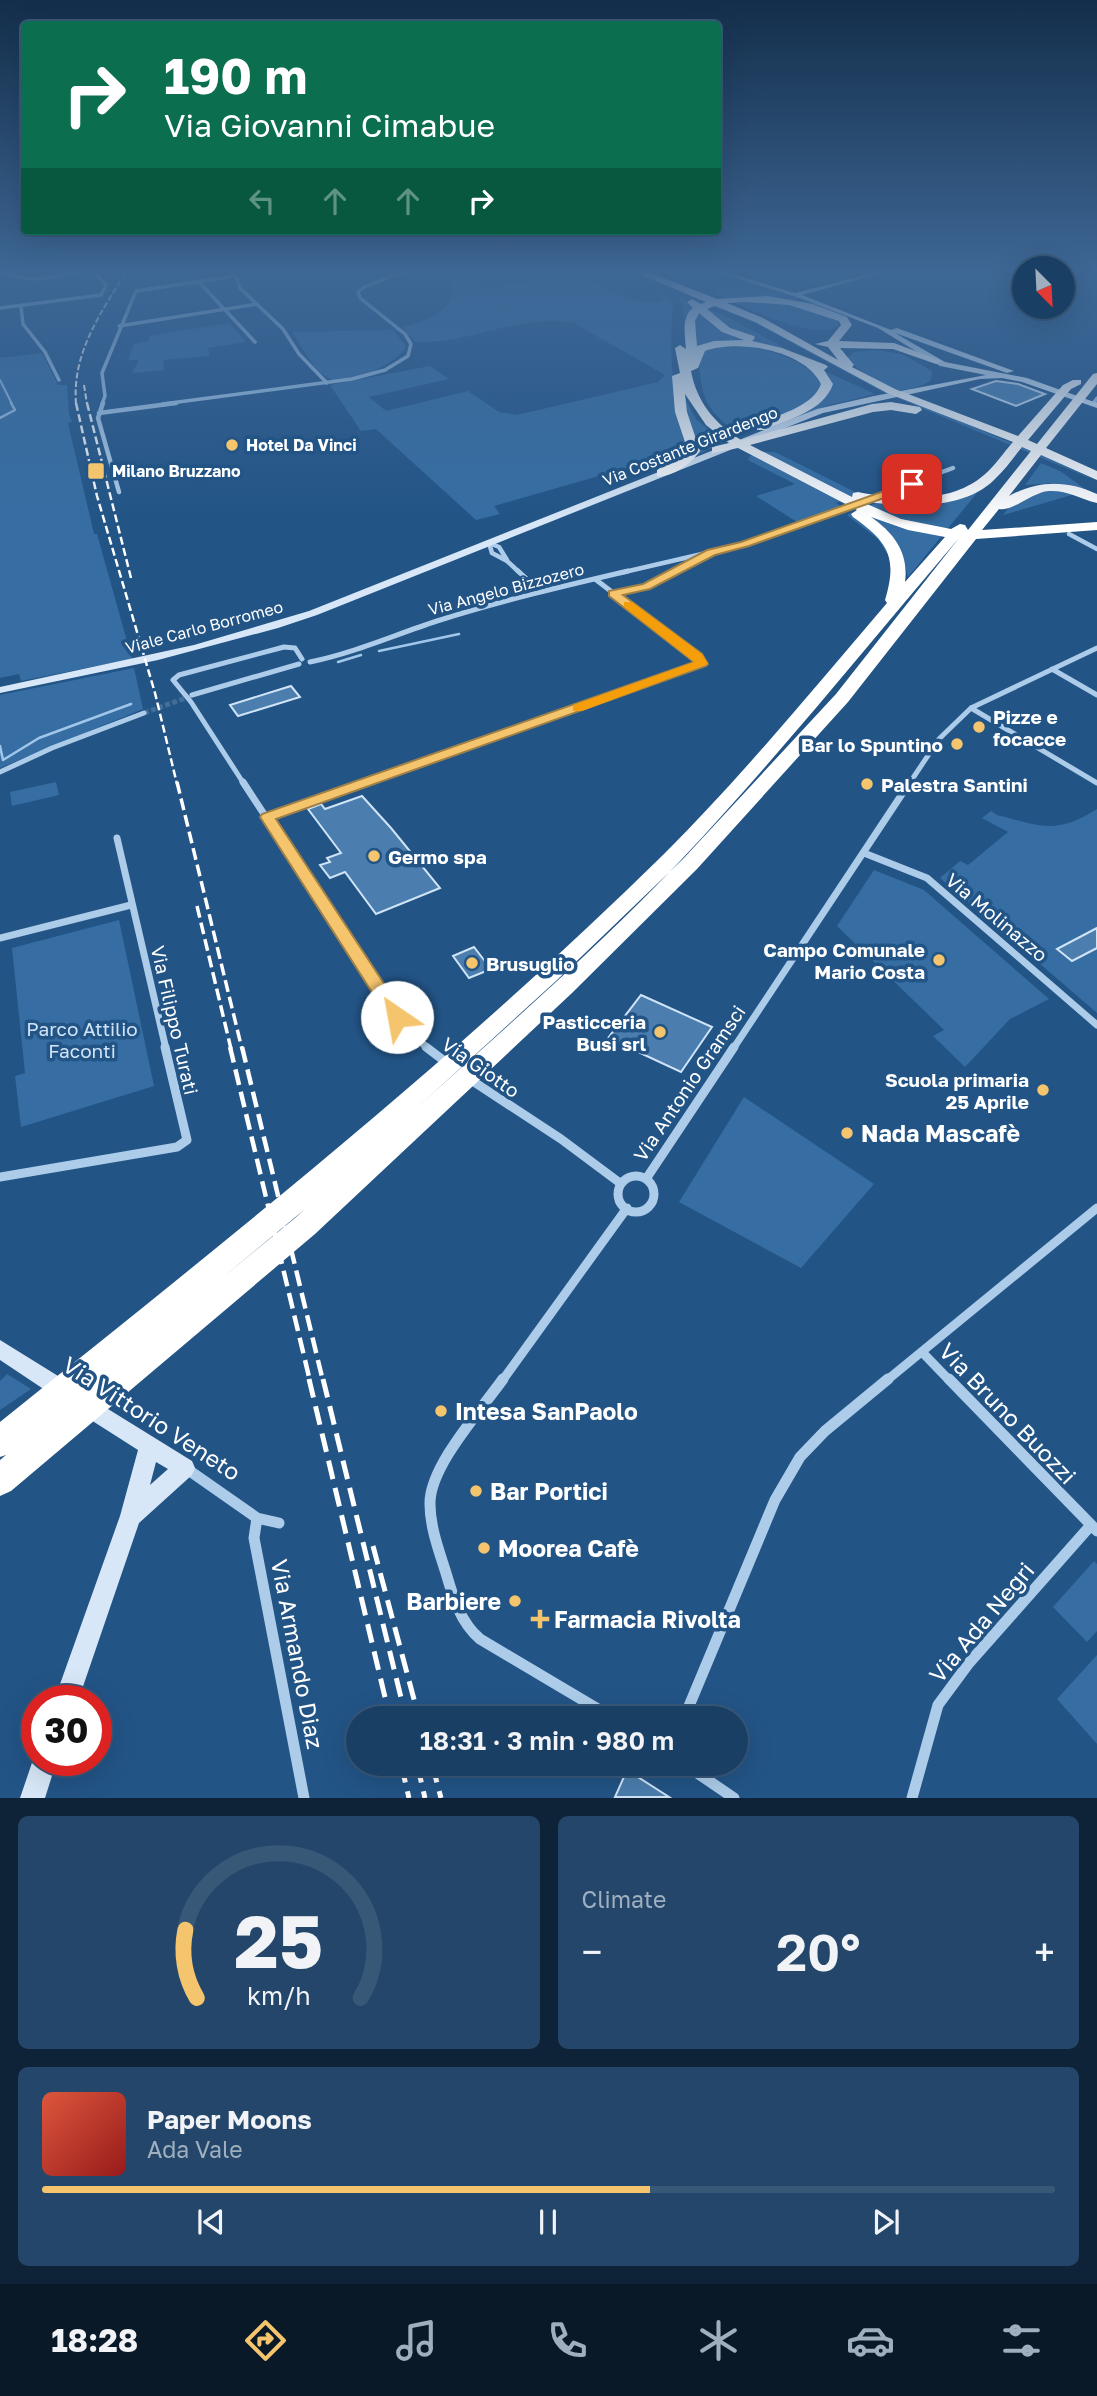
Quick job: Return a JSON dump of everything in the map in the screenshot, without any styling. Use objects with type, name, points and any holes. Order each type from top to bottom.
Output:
[{"type":"highway","points":[[662,473],[690,457],[694,451],[680,403],[677,361],[682,354]]},
{"type":"highway","points":[[685,354],[686,385],[704,415],[720,430],[857,514],[884,535],[898,558],[901,574],[890,607]]},
{"type":"highway","points":[[686,354],[692,369],[696,403]]},
{"type":"highway","points":[[692,369],[697,354]]},
{"type":"highway","points":[[784,354],[947,421],[1095,493]]},
{"type":"highway","points":[[807,354],[865,387]]},
{"type":"highway","points":[[815,354],[878,392],[1018,440],[1094,475]]},
{"type":"highway","points":[[838,354],[878,392]]},
{"type":"highway","points":[[845,363],[849,354]]},
{"type":"highway","points":[[905,354],[913,357]]},
{"type":"highway","points":[[911,354],[935,369]]},
{"type":"highway","points":[[717,450],[824,396],[829,386],[825,376],[792,356]]},
{"type":"highway","points":[[0,1480],[62,1410],[262,1230],[458,1071],[690,864],[791,757],[882,648],[1034,440],[1053,408],[1072,385],[1093,374]]},
{"type":"highway","points":[[88,1388],[268,1259],[305,1226],[673,856],[786,731],[1034,440],[1075,405],[1093,374]]},
{"type":"highway","points":[[1093,374],[1089,395],[1055,448],[1055,454],[1056,461],[1067,474],[1095,493]]},
{"type":"highway","points":[[717,450],[882,407],[909,408],[947,421]]},
{"type":"highway","points":[[783,467],[843,491],[879,500],[917,502],[961,493],[988,479],[1019,457]]},
{"type":"highway","points":[[783,467],[881,516],[928,530],[988,536],[1062,532],[1097,524]]},
{"type":"highway","points":[[882,648],[905,627],[1001,509],[1018,495],[1032,488],[1053,487],[1095,493]]},
{"type":"highway","points":[[0,1442],[62,1410]]},
{"type":"street","points":[[45,354],[59,380]]},
{"type":"street","points":[[109,354],[102,373],[105,396],[99,413],[119,492]]},
{"type":"street","points":[[299,354],[327,383]]},
{"type":"street","points":[[99,413],[327,383],[373,374],[409,354]]},
{"type":"street","points":[[908,354],[935,369],[976,372],[1031,382],[1097,402]]},
{"type":"street","points":[[916,354],[935,369]]},
{"type":"street","points":[[959,354],[978,364],[981,368],[976,372]]},
{"type":"street","points":[[960,354],[1097,402]]},
{"type":"street","points":[[905,392],[928,385],[935,369]]},
{"type":"street","name":"Via Costante Girardengo","points":[[948,384],[976,372]]},
{"type":"street","name":"Via Costante Girardengo","points":[[489,543],[717,450],[878,392],[905,392],[982,377],[999,377]]},
{"type":"street","name":"Via Angelo Bizzozero","points":[[301,661],[337,657],[435,622],[540,591],[745,544],[953,468]]},
{"type":"street","points":[[1062,532],[1097,549]]},
{"type":"street","points":[[489,543],[492,552],[508,561],[540,591]]},
{"type":"street","name":"Viale Carlo Borromeo","points":[[0,690],[156,658],[286,622],[489,543]]},
{"type":"street","name":"Via Angelo Bizzozero","points":[[613,593],[646,587],[711,553]]},
{"type":"street","points":[[267,817],[701,664],[697,657],[595,579]]},
{"type":"street","name":"Via Giotto","points":[[301,661],[295,648],[284,647],[176,676],[173,682],[191,699],[397,1017],[424,1045],[620,1183]]},
{"type":"street","name":"Via Antonio Gramsci","points":[[646,1180],[939,738],[971,708],[1097,648]]},
{"type":"street","points":[[191,699],[301,661]]},
{"type":"street","points":[[1052,669],[1097,695]]},
{"type":"street","points":[[971,708],[1097,783]]},
{"type":"street","points":[[0,772],[52,748],[144,713]]},
{"type":"street","name":"Via Filippo Turati","points":[[0,1177],[177,1147],[185,1143],[187,1138],[117,838]]},
{"type":"street","name":"Via Molinazzo","points":[[864,853],[927,878],[1097,1025]]},
{"type":"street","points":[[0,938],[131,905]]},
{"type":"street","points":[[629,1178],[646,1180],[656,1194],[651,1205],[640,1210],[627,1208],[618,1199],[620,1183],[629,1178]]},
{"type":"street","points":[[592,1706],[483,1642],[470,1630],[461,1616],[454,1596],[430,1508],[435,1477],[627,1208]]},
{"type":"street","points":[[689,1706],[775,1500],[800,1457],[825,1431],[1097,1208]]},
{"type":"street","name":"Via Vittorio Veneto","points":[[0,1349],[185,1468],[257,1518],[278,1523]]},
{"type":"street","name":"Via Bruno Buozzi","points":[[922,1352],[1094,1528]]},
{"type":"street","points":[[72,1685],[131,1516],[150,1446]]},
{"type":"street","points":[[131,1516],[185,1468]]},
{"type":"street","name":"Via Armando Diaz","points":[[257,1518],[254,1538],[304,1797]]},
{"type":"street","name":"Via Ada Negri","points":[[912,1797],[938,1705],[968,1663],[1094,1528]]},
{"type":"street","points":[[32,1797],[39,1776]]},
{"type":"street","points":[[702,1776],[734,1797]]},
{"type":"green space","points":[[42,354],[58,385],[67,385],[72,422],[68,423],[94,534],[97,534],[132,659],[21,681],[19,674],[0,678],[0,358]]},
{"type":"green space","points":[[130,354],[210,356],[163,360],[164,370],[132,373],[139,360],[128,360]]},
{"type":"green space","points":[[305,354],[400,354],[372,372],[338,381],[324,375]]},
{"type":"green space","points":[[628,354],[672,354],[678,409],[689,446],[687,452],[667,465],[658,459],[494,506],[500,514],[476,520],[376,429],[361,431],[330,385],[430,366],[449,379],[369,397],[386,411],[468,391],[499,412],[517,415],[658,382],[665,375]]},
{"type":"green space","points":[[699,354],[779,354],[814,373],[822,381],[822,391],[803,405],[740,435],[719,418],[707,401],[701,381]]},
{"type":"green space","points":[[812,354],[884,390],[1097,481],[883,392]]},
{"type":"green space","points":[[852,354],[902,354],[932,371],[931,380],[912,388],[894,389],[863,372],[847,358]]},
{"type":"green space","points":[[820,369],[875,394],[826,406],[778,425],[828,395],[830,389]]},
{"type":"green space","points":[[685,398],[696,419],[724,442],[692,457]]},
{"type":"green space","points":[[775,452],[859,494],[836,503],[842,507],[797,522],[756,496],[795,484],[748,460],[750,456]]},
{"type":"green space","points":[[1041,463],[1060,471],[1085,489],[1055,483],[1025,485]]},
{"type":"green space","points":[[981,488],[908,577],[905,566],[879,534],[888,555],[878,539],[847,515],[878,502],[902,503]]},
{"type":"green space","points":[[1031,489],[1082,492],[1003,515],[1019,494]]},
{"type":"green space","points":[[134,668],[143,709],[0,768],[0,695]]},
{"type":"green space","points":[[56,782],[59,795],[12,806],[10,792]]},
{"type":"green space","points":[[1097,809],[1097,1013],[940,878],[960,861],[968,865],[1008,832],[982,818],[991,811],[997,815],[1048,826],[1070,822]]},
{"type":"green space","name":"Campo Comunale Mario Costa","points":[[874,870],[924,890],[1049,999],[1010,1019],[965,1067],[933,1036],[944,1030],[837,926]]},
{"type":"green space","name":"Parco Attilio Faconti","points":[[119,920],[154,1086],[21,1127],[15,1076],[25,1073],[12,948]]},
{"type":"green space","points":[[744,1097],[874,1184],[801,1268],[679,1202]]},
{"type":"green space","points":[[7,1374],[31,1389],[0,1410],[0,1381]]},
{"type":"green space","points":[[1094,1561],[1097,1564],[1097,1631],[1087,1642],[1053,1607]]},
{"type":"green space","points":[[1097,1655],[1097,1744],[1057,1699]]},
{"type":"building","points":[[996,381],[1018,384],[1045,394],[1016,406],[972,389]]},
{"type":"building","points":[[291,686],[300,697],[238,716],[230,705]]},
{"type":"building","name":"Germo spa","points":[[362,796],[440,888],[376,914],[345,872],[330,878],[320,865],[330,862],[327,858],[341,853],[308,809],[321,804],[325,809]]},
{"type":"building","points":[[1097,928],[1097,948],[1072,961],[1057,949]]},
{"type":"building","name":"Brusuglio","points":[[474,947],[491,969],[469,978],[453,956]]},
{"type":"building","name":"Pasticceria Busi srl","points":[[641,995],[712,1027],[681,1072],[608,1038]]},
{"type":"building","points":[[624,1776],[636,1776],[669,1797],[615,1797]]},
{"type":"waterway","points":[[0,380],[12,404]]},
{"type":"waterway","points":[[0,418],[15,410],[11,403]]},
{"type":"waterway","points":[[379,651],[459,634]]},
{"type":"waterway","points":[[338,662],[361,655]]},
{"type":"waterway","points":[[0,746],[3,760],[39,738],[131,704]]},
{"type":"tunnel","points":[[144,713],[191,696]]},
{"type":"railway","points":[[76,403],[76,385],[83,354]]},
{"type":"railway","points":[[84,385],[87,404]]},
{"type":"railway","points":[[76,403],[97,496],[155,693],[177,784]]},
{"type":"railway","points":[[87,403],[131,578]]},
{"type":"railway","points":[[177,782],[242,1049]]},
{"type":"railway","points":[[197,906],[231,1049]]},
{"type":"railway","points":[[230,1047],[310,1381]]},
{"type":"railway","points":[[242,1047],[323,1381]]},
{"type":"railway","points":[[309,1379],[387,1706]]},
{"type":"railway","points":[[323,1379],[403,1706]]},
{"type":"railway","points":[[373,1546],[416,1706]]},
{"type":"railway","points":[[404,1776],[409,1798]]},
{"type":"railway","points":[[420,1776],[425,1798]]},
{"type":"railway","points":[[435,1776],[441,1798]]},
{"type":"slow traffic","points":[[577,708],[701,664],[697,657],[628,605]]},
{"type":"place","name":"Hotel Da Vinci","points":[[232,445]]},
{"type":"place","name":"Milano Bruzzano","points":[[96,471]]},
{"type":"place","name":"Pizze e focacce","points":[[979,727]]},
{"type":"place","name":"Bar lo Spuntino","points":[[957,744]]},
{"type":"place","name":"Palestra Santini","points":[[867,784]]},
{"type":"place","name":"Germo spa","points":[[374,856]]},
{"type":"place","name":"Campo Comunale Mario Costa","points":[[939,960]]},
{"type":"place","name":"Brusuglio","points":[[472,963]]},
{"type":"place","name":"Pasticceria Busi srl","points":[[660,1032]]},
{"type":"place","name":"Scuola primaria 25 Aprile","points":[[1043,1090]]},
{"type":"place","name":"Nada Mascafè","points":[[847,1133]]},
{"type":"place","name":"Intesa SanPaolo","points":[[441,1411]]},
{"type":"place","name":"Bar Portici","points":[[476,1491]]},
{"type":"place","name":"Moorea Cafè","points":[[484,1548]]},
{"type":"place","name":"Barbiere","points":[[515,1601]]},
{"type":"place","name":"Farmacia Rivolta","points":[[540,1619]]},
{"type":"route","points":[[397,1017],[267,817],[701,664],[697,657],[613,593],[646,587],[711,553],[745,544],[912,484]]}]
